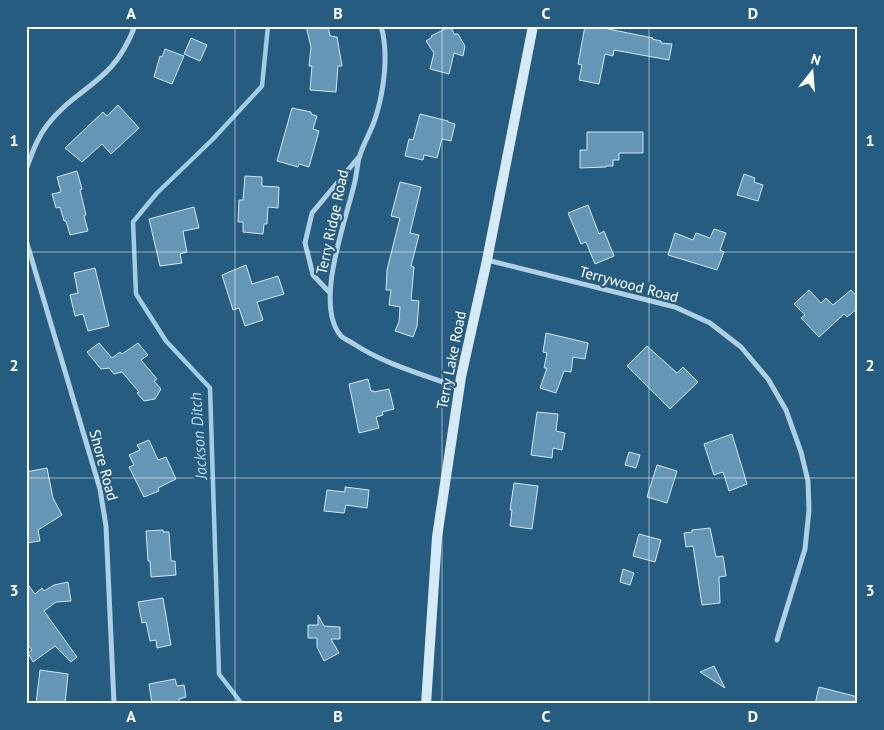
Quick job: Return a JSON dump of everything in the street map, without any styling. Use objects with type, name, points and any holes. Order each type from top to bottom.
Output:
[{"type":"main road","name":"Terry Lake Road","points":[[426,704],[437,537],[459,388],[487,260],[533,26]]},
{"type":"street","points":[[26,170],[36,141],[47,125],[59,111],[111,67],[127,44],[135,26]]},
{"type":"street","name":"Terry Ridge Road","points":[[381,26],[384,36],[382,89],[376,117],[359,156],[355,181],[339,239],[330,293],[331,316],[341,336],[367,352],[459,388]]},
{"type":"street","name":"Terry Ridge Road","points":[[330,293],[314,275],[305,243],[312,213],[359,156]]},
{"type":"street","name":"Shore Road","points":[[26,240],[100,489],[106,526],[114,704]]},
{"type":"street","name":"Terrywood Road","points":[[487,260],[675,307],[710,324],[741,347],[768,378],[786,410],[801,452],[808,481],[809,510],[805,549],[778,640]]},
{"type":"building","points":[[306,26],[328,26],[330,36],[337,37],[342,66],[338,66],[336,92],[310,90],[312,66],[309,66],[311,47]]},
{"type":"building","points":[[585,26],[594,26],[653,38],[661,41],[661,43],[672,44],[669,60],[614,50],[613,56],[605,54],[599,84],[579,80],[582,65],[578,64]]},
{"type":"building","points":[[447,28],[452,29],[454,34],[458,34],[465,46],[463,56],[454,53],[449,74],[430,69],[434,53],[426,41],[431,36]]},
{"type":"building","points":[[191,38],[207,45],[200,61],[184,54]]},
{"type":"building","points":[[165,49],[184,56],[172,84],[154,77],[160,56],[162,57]]},
{"type":"building","points":[[118,105],[139,128],[111,154],[102,144],[82,162],[65,148],[103,112],[107,116]]},
{"type":"building","points":[[292,108],[311,112],[311,114],[317,116],[313,129],[319,131],[309,167],[299,164],[298,167],[277,161]]},
{"type":"building","points":[[420,114],[455,124],[451,141],[442,139],[437,158],[424,155],[423,160],[405,156],[409,139],[413,140]]},
{"type":"building","points":[[587,132],[643,132],[643,153],[619,153],[619,160],[613,160],[613,166],[580,168],[580,150],[587,150]]},
{"type":"building","points":[[77,171],[82,189],[80,190],[88,231],[70,235],[60,207],[56,208],[52,194],[61,192],[57,177]]},
{"type":"building","points":[[744,174],[755,178],[754,182],[763,185],[758,201],[737,195]]},
{"type":"building","points":[[245,176],[262,177],[262,186],[279,187],[278,208],[268,207],[267,224],[264,224],[263,234],[243,232],[243,222],[238,222],[239,200],[243,200]]},
{"type":"building","points":[[400,182],[421,187],[410,233],[419,235],[411,266],[414,267],[411,300],[419,301],[417,326],[413,337],[395,331],[399,322],[400,307],[389,305],[391,290],[386,290],[387,270],[400,218],[391,216]]},
{"type":"building","points":[[588,205],[599,234],[604,231],[614,256],[595,264],[586,242],[581,244],[568,213]]},
{"type":"building","points":[[194,207],[199,228],[183,231],[187,252],[180,254],[182,263],[160,266],[149,219]]},
{"type":"building","points":[[714,229],[726,233],[720,250],[724,252],[717,270],[668,255],[675,233],[693,240],[696,233],[710,238]]},
{"type":"building","points":[[246,265],[252,284],[278,276],[284,294],[257,302],[263,320],[245,326],[239,308],[233,310],[222,275]]},
{"type":"building","points":[[95,268],[109,326],[88,331],[83,314],[75,316],[70,295],[78,293],[74,273]]},
{"type":"building","points":[[809,290],[821,303],[826,298],[833,305],[851,290],[858,298],[858,308],[847,317],[844,314],[819,337],[801,318],[805,315],[794,304]]},
{"type":"building","points":[[546,333],[588,343],[585,359],[573,357],[571,372],[564,371],[556,393],[540,388],[547,368],[544,368],[547,353],[543,352]]},
{"type":"building","points":[[99,343],[112,358],[120,352],[122,354],[138,343],[148,355],[141,360],[157,379],[154,381],[161,389],[155,399],[144,401],[122,372],[114,374],[109,368],[101,369],[87,352]]},
{"type":"building","points":[[647,346],[677,373],[683,367],[698,382],[670,409],[627,366]]},
{"type":"building","points":[[368,379],[371,391],[389,389],[394,409],[382,412],[383,415],[376,417],[379,428],[359,433],[349,384]]},
{"type":"building","points":[[537,412],[558,414],[556,431],[565,433],[562,450],[553,448],[552,458],[531,455]]},
{"type":"building","points":[[732,434],[747,484],[729,491],[723,472],[714,475],[704,444]]},
{"type":"building","points":[[149,440],[158,460],[166,457],[176,479],[158,488],[159,491],[144,497],[129,467],[134,465],[129,455],[140,450],[137,445]]},
{"type":"building","points":[[629,452],[640,455],[636,468],[625,465]]},
{"type":"building","points":[[657,465],[677,471],[667,503],[647,497]]},
{"type":"building","points":[[47,468],[53,498],[62,515],[38,530],[40,541],[26,543],[26,472]]},
{"type":"building","points":[[514,483],[538,486],[532,529],[510,526]]},
{"type":"building","points":[[345,487],[369,490],[367,508],[346,505],[344,513],[324,511],[327,490],[345,492]]},
{"type":"building","points":[[710,528],[716,557],[723,556],[726,576],[719,577],[720,603],[702,605],[693,546],[686,547],[684,533]]},
{"type":"building","points":[[163,530],[163,532],[169,532],[171,561],[175,561],[176,575],[151,577],[146,531]]},
{"type":"building","points":[[639,534],[661,540],[655,562],[633,556]]},
{"type":"building","points":[[623,569],[634,573],[630,585],[620,582]]},
{"type":"building","points":[[26,582],[35,594],[42,588],[44,591],[54,585],[68,582],[71,601],[56,602],[44,611],[77,657],[71,662],[55,646],[33,662],[28,653],[32,650],[26,642]]},
{"type":"building","points":[[163,598],[171,645],[157,648],[156,640],[150,641],[146,622],[142,623],[138,602]]},
{"type":"building","points":[[318,615],[324,626],[340,627],[340,639],[331,639],[339,653],[324,661],[317,647],[317,638],[308,638],[308,625],[318,625]]},
{"type":"building","points":[[714,666],[725,688],[700,672]]},
{"type":"building","points":[[40,670],[68,674],[65,704],[36,704]]},
{"type":"building","points":[[175,679],[177,686],[184,685],[186,697],[179,699],[180,704],[152,704],[149,684]]},
{"type":"building","points":[[819,687],[858,697],[858,704],[815,704]]},
{"type":"waterway","name":"Jackson Ditch","points":[[242,704],[219,674],[210,388],[166,341],[136,294],[133,222],[157,193],[213,139],[262,86],[268,26]]}]
